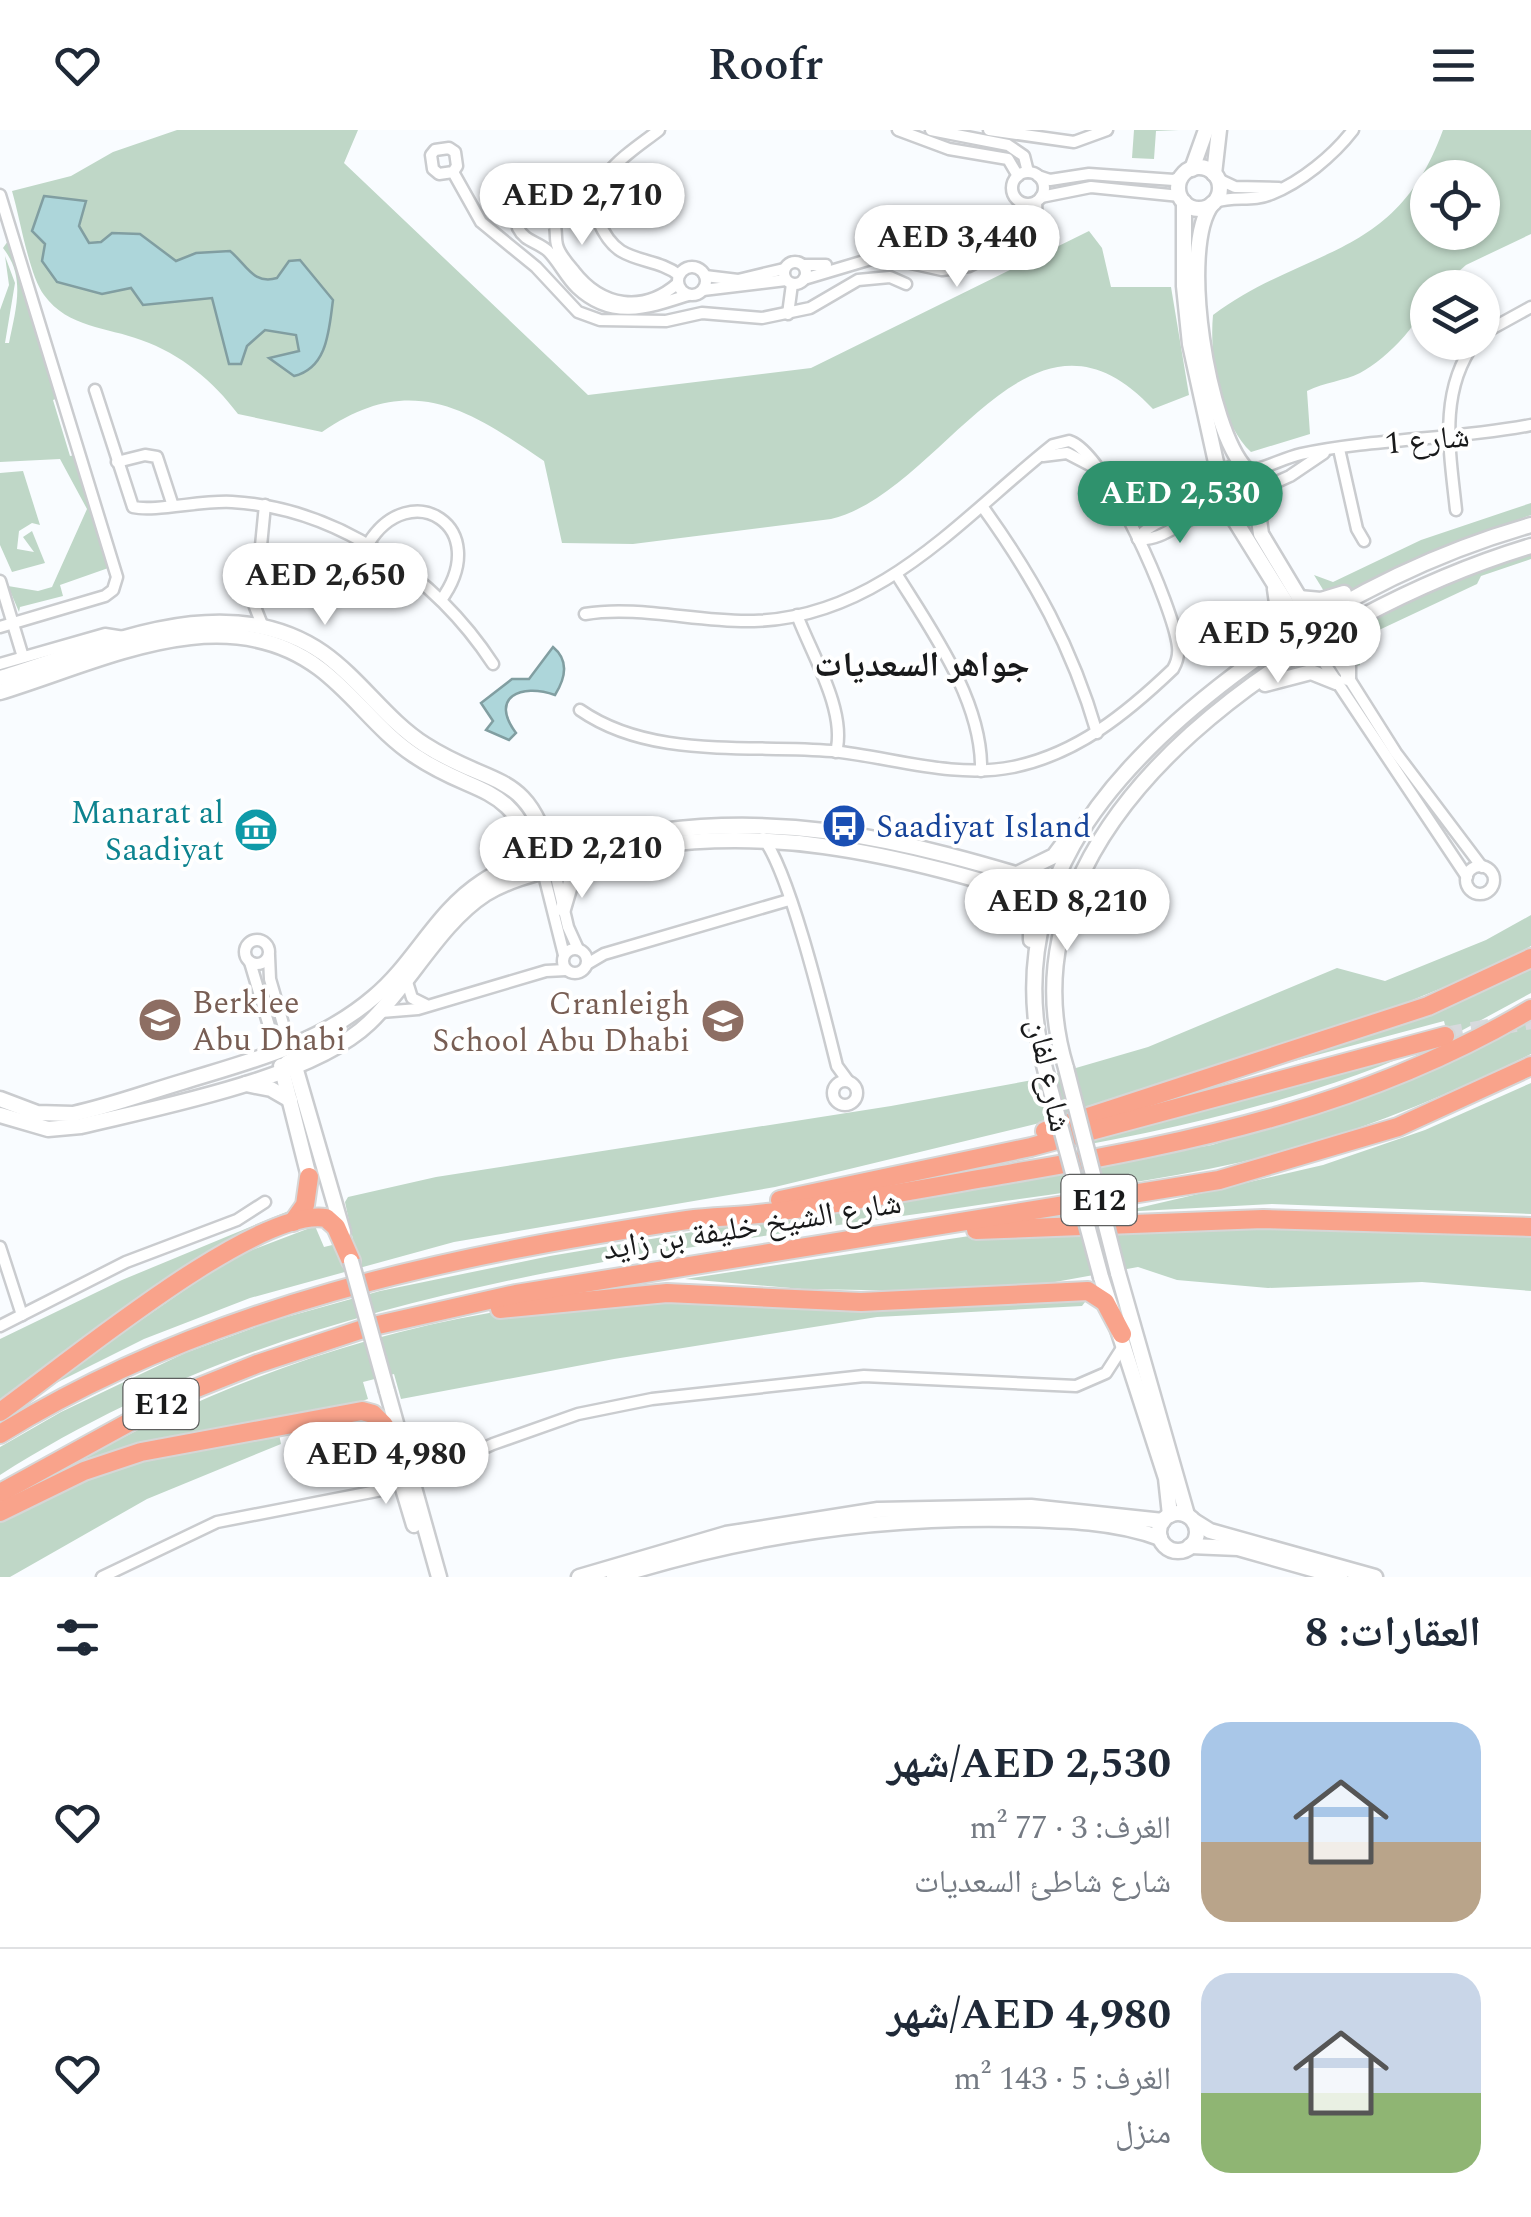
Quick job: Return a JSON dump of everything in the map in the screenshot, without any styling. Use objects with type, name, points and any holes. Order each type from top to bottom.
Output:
[{"type":"highway","points":[[882,1179],[1144,1101],[1428,1006],[1531,958]]},
{"type":"highway","name":"شارع الشيخ خليفة بن زايد","points":[[0,1434],[149,1356],[299,1300],[421,1268],[692,1219],[788,1210],[1095,1160],[1247,1128],[1388,1081],[1531,1009]]},
{"type":"highway","points":[[692,1219],[1031,1147],[1445,1036]]},
{"type":"highway","name":"شارع الشيخ خليفة بن زايد","points":[[0,1493],[162,1403],[237,1371],[333,1339],[479,1300],[1219,1180],[1331,1150],[1424,1117],[1531,1066]]},
{"type":"highway","points":[[1424,1117],[1531,1079]]},
{"type":"highway","points":[[294,1222],[307,1198],[309,1177]]},
{"type":"highway","points":[[0,1412],[210,1260],[294,1222],[326,1218],[339,1234],[351,1261]]},
{"type":"highway","points":[[742,1256],[809,1257],[1030,1225],[1320,1219],[1531,1228]]},
{"type":"highway","points":[[333,1339],[381,1335],[530,1304],[649,1294],[842,1302],[1083,1290],[1106,1284],[1123,1339]]},
{"type":"highway","points":[[0,1512],[84,1471],[140,1452],[362,1411],[387,1391]]},
{"type":"highway","points":[[362,1411],[378,1417],[384,1425]]},
{"type":"street","points":[[659,130],[608,172],[599,186],[596,213],[610,241],[623,252],[657,261],[678,279],[688,295]]},
{"type":"street","points":[[788,314],[794,261],[819,267],[884,252],[944,264],[960,262],[1021,236],[1031,222],[1034,201],[1043,184],[1008,159],[948,149],[898,130]]},
{"type":"street","points":[[931,130],[1008,144],[1024,156],[1028,175],[1013,195],[1034,201],[1091,186],[1182,199],[1201,209],[1231,196],[1272,194],[1300,180],[1353,130]]},
{"type":"street","points":[[989,130],[1074,142],[1108,130]]},
{"type":"street","points":[[1206,130],[1187,173],[1182,199],[1196,344],[1216,484],[1228,512],[1313,633],[1342,680],[1467,877],[1472,891],[1487,893],[1494,876],[1482,867],[1428,798],[1342,680],[1311,672],[1255,687]]},
{"type":"street","points":[[1196,344],[1201,240],[1206,213],[1214,203],[1219,130]]},
{"type":"street","points":[[453,172],[481,222],[536,267],[578,312],[600,320],[629,322],[702,313],[762,318],[810,308],[858,280],[890,278],[906,284]]},
{"type":"street","points":[[1028,175],[1050,180],[1088,174],[1174,180],[1187,173],[1216,176],[1235,187],[1279,188]]},
{"type":"street","points":[[0,195],[118,577],[106,596],[0,627]]},
{"type":"street","points":[[793,279],[705,276],[695,267],[645,303],[611,301],[578,276],[549,244],[575,286],[612,308],[644,310],[703,290],[793,279],[871,259],[893,259],[942,270],[970,266],[1030,236],[1037,224],[1034,201]]},
{"type":"street","points":[[793,279],[804,265]]},
{"type":"street","points":[[703,290],[705,276]]},
{"type":"street","points":[[793,279],[810,308]]},
{"type":"street","points":[[1500,324],[1531,306]]},
{"type":"street","points":[[1456,510],[1450,439],[1452,386],[1466,360]]},
{"type":"street","points":[[1202,379],[1226,441],[1248,470],[1259,497],[1258,528],[1300,598],[1313,633]]},
{"type":"street","points":[[95,390],[133,508],[172,503],[266,505],[318,521],[368,544],[441,600],[493,664]]},
{"type":"street","name":"شارع 1","points":[[1248,470],[1339,449],[1450,439],[1531,426]]},
{"type":"street","points":[[1339,449],[1357,529],[1364,541]]},
{"type":"street","points":[[580,710],[597,722],[662,742],[836,752],[980,771],[1052,755],[1097,733],[1173,669],[1179,655],[1175,633],[1138,539],[1097,469],[1067,452],[1035,459],[898,574],[860,596],[797,615],[716,621],[585,614]]},
{"type":"street","name":"شارع 1","points":[[1259,497],[1324,453]]},
{"type":"street","points":[[117,462],[144,455],[157,457],[172,503]]},
{"type":"street","points":[[1283,460],[1290,476]]},
{"type":"street","points":[[1138,539],[1144,530],[1196,508],[1231,468],[1248,470]]},
{"type":"street","points":[[1138,539],[1151,540],[1211,509],[1245,513],[1259,497]]},
{"type":"street","points":[[263,627],[256,606],[266,505]]},
{"type":"street","points":[[982,506],[1034,580],[1066,640],[1097,733]]},
{"type":"street","points":[[368,544],[378,528],[396,515],[419,512],[440,520],[455,536],[460,557],[456,578],[441,600]]},
{"type":"street","name":"شارع لفان","points":[[1106,1284],[1054,1009],[1060,896],[1131,795],[1313,633],[1410,568],[1531,525]]},
{"type":"street","name":"شارع لفان","points":[[1106,1284],[1046,1073],[1036,1023],[1036,962],[1088,819],[1101,798],[1167,729],[1273,647],[1359,617],[1422,586],[1531,546]]},
{"type":"street","points":[[1220,713],[1247,681],[1313,633],[1394,587],[1427,561]]},
{"type":"street","points":[[1300,598],[1336,597],[1410,568]]},
{"type":"street","points":[[898,574],[952,668],[974,728],[980,771]]},
{"type":"street","points":[[0,581],[23,657]]},
{"type":"street","points":[[1273,647],[1280,624],[1275,583]]},
{"type":"street","points":[[236,622],[256,606]]},
{"type":"street","points":[[797,615],[832,708],[839,740],[836,752]]},
{"type":"street","points":[[1342,680],[1348,637],[1359,617]]},
{"type":"street","points":[[0,678],[195,622],[236,622],[263,627],[320,652],[419,741],[510,784],[527,800],[543,828],[556,838],[592,851],[669,840],[788,840],[877,854],[976,882],[1060,896]]},
{"type":"street","points":[[0,664],[106,634],[130,639]]},
{"type":"street","points":[[0,692],[180,638],[218,634],[256,638],[306,658],[404,748],[432,766],[480,787],[517,813],[546,863],[587,964]]},
{"type":"street","points":[[1428,798],[1440,792]]},
{"type":"street","points":[[1060,896],[1101,798]]},
{"type":"street","points":[[1017,874],[1056,855],[1088,819]]},
{"type":"street","points":[[309,1177],[297,1099],[315,1061],[349,1040],[380,1012],[477,900],[546,863],[650,830],[733,823],[810,829],[924,848],[1017,874],[1060,896]]},
{"type":"street","points":[[543,828],[564,961],[580,972],[604,954],[789,900]]},
{"type":"street","points":[[0,1115],[48,1128],[80,1126],[241,1084],[344,1030],[459,899],[502,870],[592,851],[650,830]]},
{"type":"street","points":[[762,838],[776,861],[789,900],[837,1066],[858,1094],[850,1104],[838,1102],[834,1087],[837,1066]]},
{"type":"street","points":[[776,861],[788,840]]},
{"type":"street","points":[[563,908],[576,869],[592,851]]},
{"type":"street","points":[[1467,877],[1482,867]]},
{"type":"street","points":[[976,882],[1015,901],[1031,917],[1036,962]]},
{"type":"street","points":[[287,1060],[245,950],[252,941],[267,944],[297,1099],[351,1261],[439,1577]]},
{"type":"street","points":[[380,1012],[428,1005],[546,970],[580,950],[604,954]]},
{"type":"street","points":[[250,962],[259,964],[268,956]]},
{"type":"street","points":[[407,982],[412,998],[428,1005]]},
{"type":"street","points":[[0,1099],[37,1113],[72,1114],[287,1060],[315,1061]]},
{"type":"street","points":[[834,1087],[848,1081]]},
{"type":"street","points":[[241,1084],[264,1086],[297,1099]]},
{"type":"street","points":[[0,1326],[166,1244],[237,1220],[265,1202]]},
{"type":"street","points":[[0,1247],[22,1315]]},
{"type":"street","points":[[1106,1284],[1196,1534],[1190,1546]]},
{"type":"street","points":[[408,1472],[438,1469],[493,1444],[578,1414],[652,1399],[864,1376],[1076,1386],[1106,1373],[1123,1339]]},
{"type":"street","points":[[1123,1339],[1168,1486],[1160,1538]]},
{"type":"street","points":[[384,1425],[429,1577]]},
{"type":"street","points":[[102,1577],[216,1522],[382,1490]]},
{"type":"street","points":[[579,1577],[726,1534],[862,1512],[1005,1506],[1190,1518],[1210,1531],[1376,1577]]},
{"type":"street","points":[[614,1577],[737,1543],[879,1522],[1042,1520],[1128,1528],[1160,1538],[1173,1550],[1190,1546],[1238,1548],[1340,1577]]},
{"type":"green space","points":[[177,130],[358,130],[344,163],[588,395],[811,368],[1089,231],[1102,248],[1111,287],[1171,287],[1189,395],[1153,409],[1108,374],[1066,366],[1026,378],[988,404],[912,472],[872,501],[831,519],[633,544],[562,543],[544,461],[463,412],[411,400],[383,403],[322,432],[238,414],[207,380],[170,353],[76,320],[54,306],[34,274],[12,191],[71,176],[113,152]]},
{"type":"green space","points":[[1134,130],[1179,130],[1156,131],[1154,159],[1132,158]]},
{"type":"green space","points":[[1443,130],[1531,130],[1531,234],[1500,249],[1500,160],[1429,160]]},
{"type":"green space","points":[[1410,191],[1410,250],[1497,250],[1460,270],[1410,270],[1410,329],[1371,367],[1307,391],[1310,434],[1251,452],[1240,440],[1224,407],[1215,369],[1213,315],[1248,292],[1346,245],[1401,204]]},
{"type":"green space","points":[[8,241],[63,396],[53,400],[70,456],[80,454],[114,566],[60,585],[63,596],[20,607],[19,612],[8,586],[38,591],[52,587],[87,509],[60,459],[0,462],[0,310],[9,285],[5,256],[15,283],[5,343],[9,343],[17,293],[15,270],[3,248]]},
{"type":"green space","points":[[23,471],[40,525],[32,523],[19,531],[17,549],[34,552],[23,537],[32,531],[45,563],[12,572],[0,545],[0,473]]},
{"type":"green space","points":[[1531,503],[1531,515],[1426,554],[1330,601],[1314,575],[1333,582],[1421,540]]},
{"type":"green space","points":[[1531,550],[1531,559],[1481,576],[1477,584],[1362,638],[1360,665],[1354,667],[1347,630],[1398,603]]},
{"type":"green space","points":[[1531,915],[1531,946],[1493,967],[1398,1006],[1048,1121],[775,1187],[454,1242],[250,1298],[144,1339],[34,1394],[231,1258],[315,1226],[324,1247],[353,1240],[345,1202],[348,1197],[436,1177],[891,1106],[1038,1079],[1148,1047],[1337,968],[1385,981],[1486,940]]},
{"type":"green space","points":[[1531,963],[1531,993],[1448,1038],[1444,1021],[1223,1080]]},
{"type":"green space","points":[[1531,1018],[1531,1054],[1418,1105],[1300,1147],[1147,1180],[735,1240],[480,1287],[354,1319],[232,1360],[114,1411],[0,1475],[0,1447],[61,1412],[185,1353],[272,1321],[380,1291],[550,1256],[1212,1145],[1373,1094]]},
{"type":"green space","points":[[1442,1040],[1386,1064],[1273,1102],[1158,1130],[981,1164]]},
{"type":"green space","points":[[1531,1083],[1531,1214],[1272,1204],[1121,1212],[1323,1165],[1425,1130]]},
{"type":"green space","points":[[291,1210],[291,1215],[208,1252],[0,1402],[0,1339],[122,1280]]},
{"type":"green space","points":[[1147,1223],[1531,1232],[1531,1291],[1422,1282],[1268,1288],[1177,1280],[1138,1267],[1044,1284],[925,1291],[802,1289],[685,1279],[996,1232]]},
{"type":"green space","points":[[665,1297],[1088,1298],[1082,1306],[877,1317],[614,1359],[401,1399],[394,1374],[363,1382],[368,1399],[356,1403],[157,1439],[79,1461],[226,1390],[383,1336],[511,1310]]},
{"type":"green space","points":[[279,1434],[281,1444],[147,1499],[10,1577],[0,1577],[0,1519],[115,1465]]},
{"type":"water","points":[[44,196],[86,201],[79,226],[89,243],[101,242],[112,233],[140,234],[176,261],[196,253],[230,251],[262,279],[277,278],[289,261],[300,260],[333,300],[328,335],[320,356],[305,372],[294,376],[269,358],[299,351],[296,335],[265,330],[247,346],[241,364],[229,364],[212,298],[143,305],[131,288],[102,294],[57,282],[42,261],[45,244],[32,231]]},
{"type":"water","points":[[553,647],[562,658],[564,670],[555,695],[531,691],[513,696],[506,710],[516,733],[509,740],[486,730],[493,721],[481,703],[512,679],[529,679]]},
{"type":"tunnel","points":[[1445,1036],[1531,1020]]},
{"type":"place","name":"Saadiyat Island","points":[[844,826]]},
{"type":"place","name":"Manarat al Saadiyat","points":[[256,830]]},
{"type":"place","name":"Berklee Abu Dhabi","points":[[160,1020]]},
{"type":"place","name":"Cranleigh School Abu Dhabi","points":[[723,1021]]},
{"type":"district","name":"جواهر السعديات","points":[[922,664]]}]
